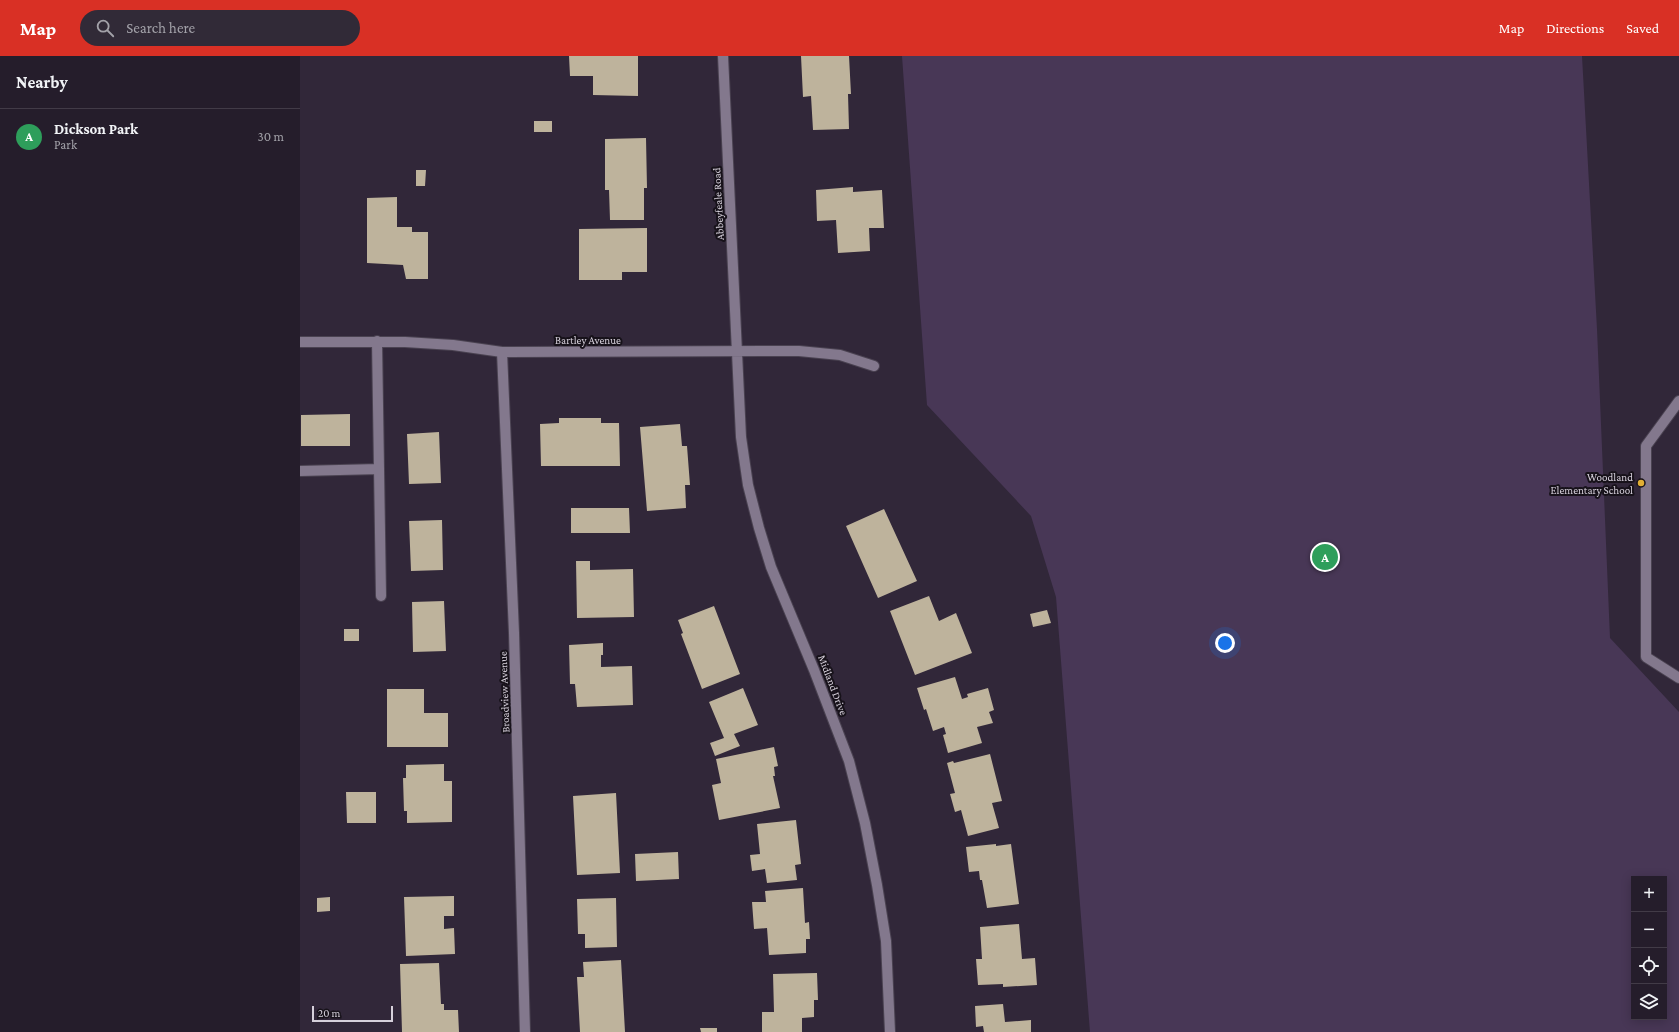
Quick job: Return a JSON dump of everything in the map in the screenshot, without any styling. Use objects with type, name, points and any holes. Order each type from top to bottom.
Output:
[{"type":"street","name":"Abbeyfeale Road","points":[[723,56],[737,352]]},
{"type":"street","name":"Bartley Avenue","points":[[300,342],[376,341],[453,345],[502,352],[820,352],[840,355],[874,366]]},
{"type":"street","points":[[376,341],[381,596]]},
{"type":"street","name":"Broadview Avenue","points":[[502,352],[514,633],[525,1032]]},
{"type":"street","name":"Midland Drive","points":[[737,352],[741,437],[748,485],[759,528],[771,567],[814,670],[849,761],[865,823],[878,885],[886,941],[890,1032]]},
{"type":"street","points":[[1679,400],[1646,446],[1646,657],[1679,678]]},
{"type":"street","points":[[300,470],[379,469]]},
{"type":"shaded area","points":[[902,56],[1582,56],[1597,329],[1610,638],[1679,712],[1679,1032],[1090,1032],[1056,597],[1031,516],[927,405]]},
{"type":"building","points":[[569,56],[638,56],[638,96],[593,95],[593,76],[570,76]]},
{"type":"building","points":[[801,56],[849,56],[851,94],[848,94],[849,129],[813,130],[811,96],[803,97]]},
{"type":"building","points":[[534,121],[552,121],[552,132],[534,132]]},
{"type":"building","points":[[646,138],[647,188],[644,188],[644,220],[610,220],[609,190],[605,190],[605,139]]},
{"type":"building","points":[[416,170],[426,170],[425,186],[416,186]]},
{"type":"building","points":[[853,187],[853,192],[882,190],[884,228],[869,228],[870,251],[838,253],[836,220],[817,221],[816,190]]},
{"type":"building","points":[[397,197],[397,227],[412,227],[412,232],[428,232],[428,279],[406,279],[403,265],[367,263],[367,198]]},
{"type":"building","points":[[647,228],[647,272],[622,272],[622,280],[579,280],[579,229]]},
{"type":"building","points":[[350,414],[350,446],[301,446],[301,415]]},
{"type":"building","points":[[559,418],[601,418],[601,423],[619,423],[620,466],[541,466],[540,424],[559,423]]},
{"type":"building","points":[[680,424],[682,446],[687,446],[690,485],[685,485],[686,508],[647,511],[640,427]]},
{"type":"building","points":[[439,432],[441,483],[409,484],[407,434]]},
{"type":"building","points":[[571,508],[629,508],[630,533],[571,533]]},
{"type":"building","points":[[884,509],[917,581],[878,598],[846,526]]},
{"type":"building","points":[[442,520],[443,570],[411,571],[409,521]]},
{"type":"building","points":[[576,561],[590,561],[590,570],[633,569],[634,617],[577,618]]},
{"type":"building","points":[[929,596],[939,621],[956,613],[972,653],[915,675],[890,611]]},
{"type":"building","points":[[444,601],[446,651],[413,652],[412,602]]},
{"type":"building","points":[[714,606],[740,674],[702,689],[681,634],[683,633],[678,620]]},
{"type":"building","points":[[1047,610],[1051,623],[1033,627],[1030,614]]},
{"type":"building","points":[[344,629],[359,629],[359,641],[344,641]]},
{"type":"building","points":[[603,643],[601,667],[632,666],[633,705],[577,707],[575,684],[570,684],[569,645]]},
{"type":"building","points":[[955,677],[962,699],[968,697],[967,694],[988,688],[994,710],[989,712],[993,723],[977,727],[982,743],[948,753],[943,735],[946,734],[944,727],[933,731],[917,688]]},
{"type":"building","points":[[743,688],[758,725],[734,734],[740,746],[715,756],[710,743],[724,738],[709,702]]},
{"type":"building","points":[[387,689],[424,689],[424,713],[448,713],[448,747],[387,747]]},
{"type":"building","points":[[774,747],[778,766],[774,767],[775,776],[773,776],[780,808],[719,820],[712,785],[721,783],[716,759]]},
{"type":"building","points":[[990,754],[1002,801],[992,803],[999,828],[968,836],[961,810],[955,812],[950,794],[955,793],[947,763],[953,761],[954,763]]},
{"type":"building","points":[[444,764],[444,781],[452,781],[452,822],[407,823],[407,811],[404,811],[403,778],[406,778],[406,765]]},
{"type":"building","points":[[346,792],[376,792],[376,823],[347,823]]},
{"type":"building","points":[[616,793],[620,873],[577,875],[573,796]]},
{"type":"building","points":[[796,820],[801,864],[795,865],[797,880],[767,883],[765,869],[752,871],[750,855],[760,854],[757,824]]},
{"type":"building","points":[[996,844],[996,846],[1011,844],[1019,904],[987,908],[979,871],[969,872],[966,847]]},
{"type":"building","points":[[678,852],[679,879],[636,881],[635,854]]},
{"type":"building","points":[[803,888],[805,923],[809,922],[810,939],[806,939],[806,953],[769,955],[767,928],[754,929],[752,902],[766,902],[765,891]]},
{"type":"building","points":[[454,896],[454,916],[444,916],[444,929],[454,928],[455,954],[406,956],[404,897]]},
{"type":"building","points":[[330,897],[330,911],[317,912],[317,898]]},
{"type":"building","points":[[616,898],[617,947],[585,948],[585,934],[578,934],[577,899]]},
{"type":"building","points":[[1019,924],[1022,959],[1035,958],[1037,985],[1003,987],[1003,984],[978,985],[976,959],[982,959],[980,927]]},
{"type":"building","points":[[621,960],[625,1032],[580,1032],[577,977],[584,977],[583,962]]},
{"type":"building","points":[[439,963],[441,1004],[444,1004],[444,1010],[458,1010],[459,1032],[402,1032],[400,964]]},
{"type":"building","points":[[817,973],[818,1000],[814,1000],[814,1017],[802,1018],[802,1032],[762,1032],[762,1012],[774,1012],[773,974]]},
{"type":"building","points":[[1003,1004],[1005,1022],[1031,1020],[1031,1032],[984,1032],[983,1026],[976,1027],[975,1006]]},
{"type":"building","points":[[700,1028],[717,1028],[717,1032],[701,1032]]},
{"type":"place","name":"Woodland Elementary School","points":[[1641,483]]},
{"type":"place","name":"Dickson Park","points":[[1325,557]]}]
